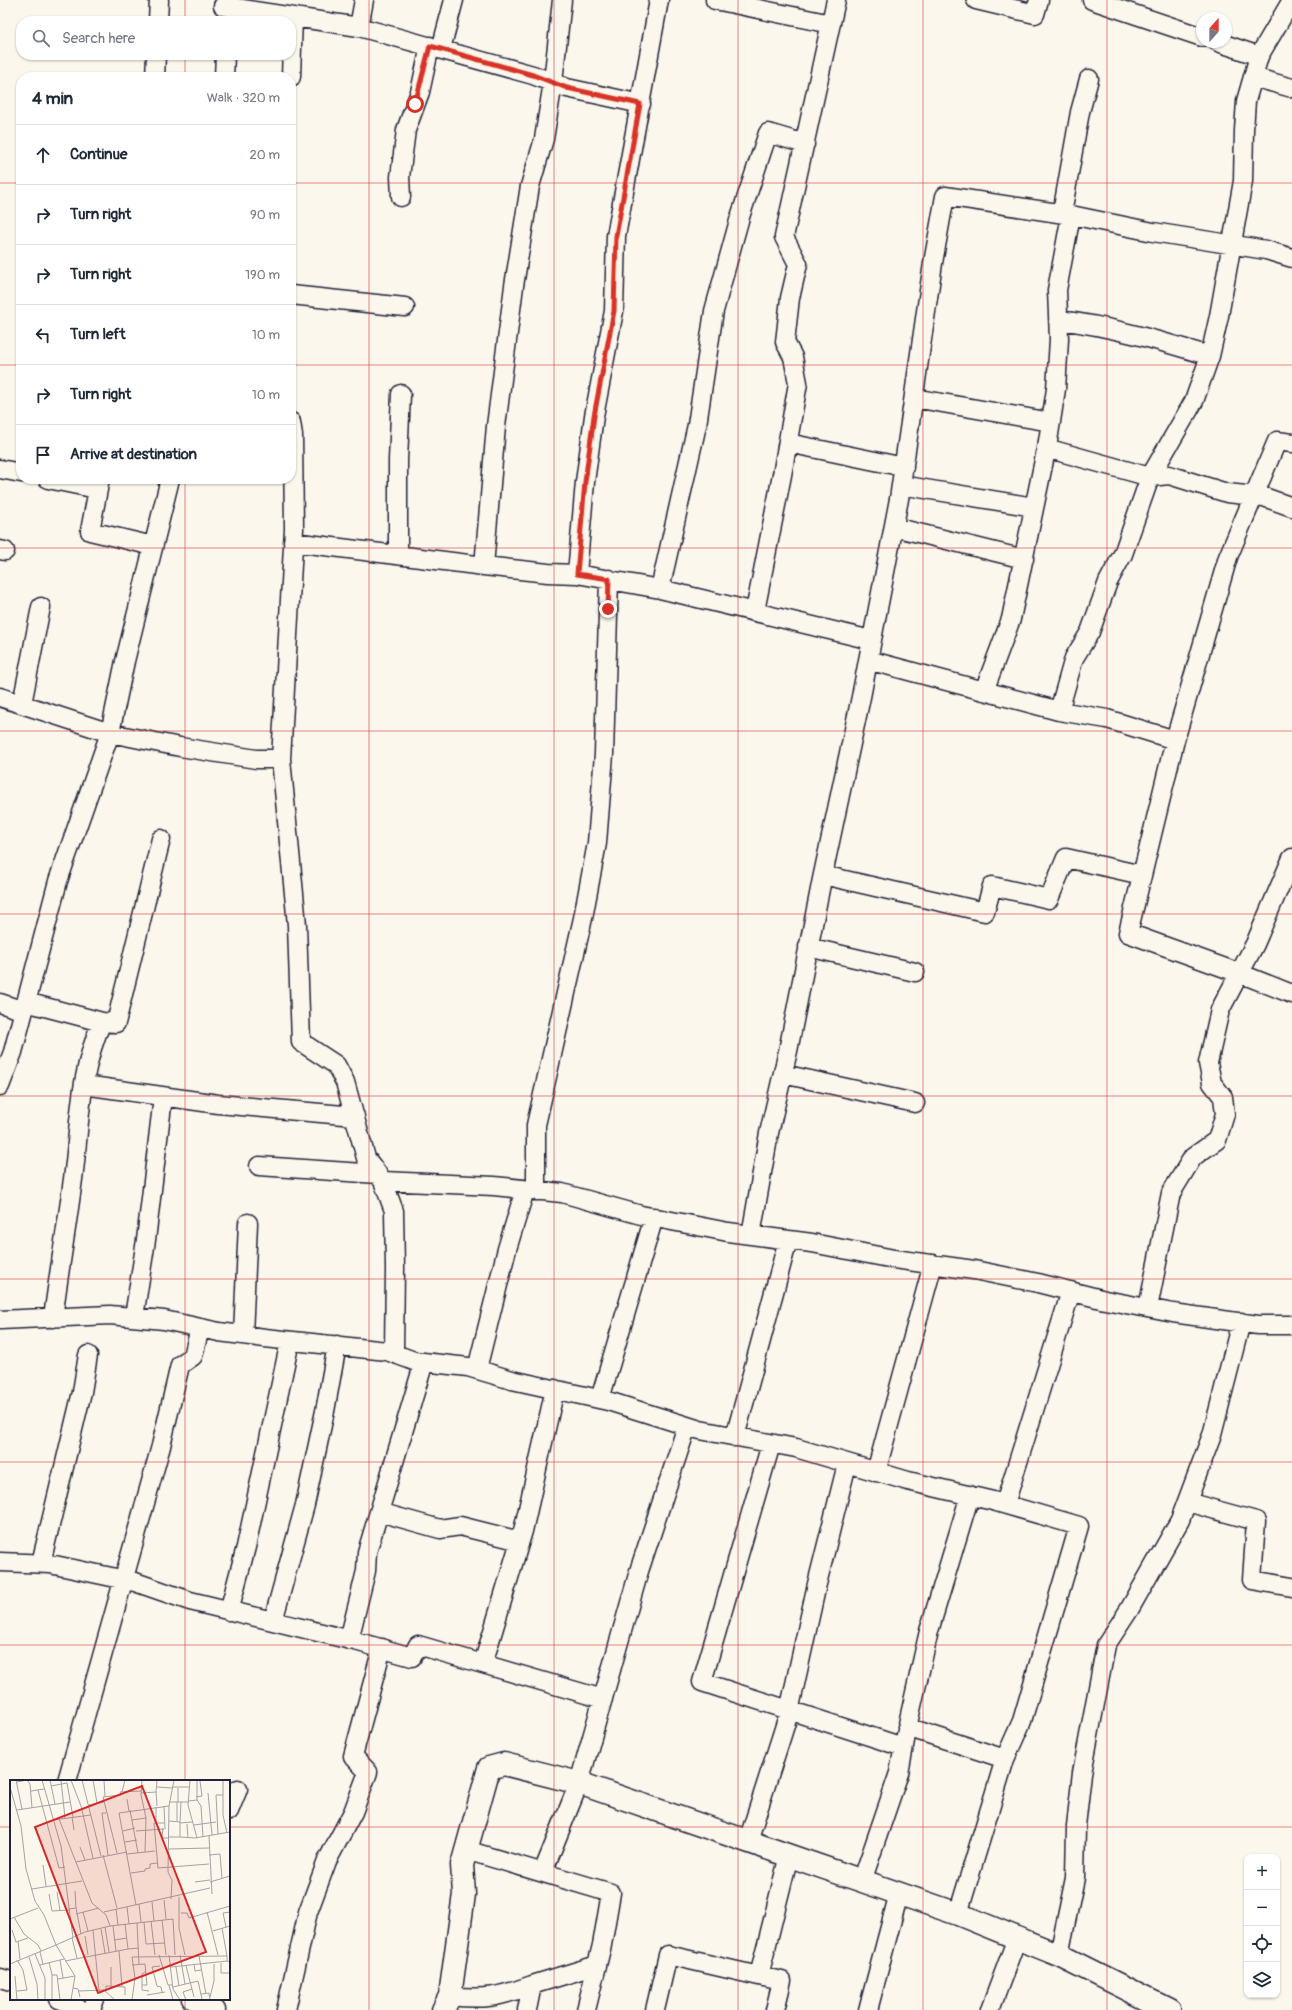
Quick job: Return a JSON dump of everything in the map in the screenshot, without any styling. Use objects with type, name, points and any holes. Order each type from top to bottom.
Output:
[{"type":"street","points":[[158,16],[159,0]]},
{"type":"street","points":[[359,27],[364,0]]},
{"type":"street","points":[[401,197],[400,177],[406,130],[435,47],[454,0]]},
{"type":"street","points":[[484,566],[496,426],[514,286],[530,186],[544,139],[553,82],[562,0]]},
{"type":"street","points":[[577,574],[585,482],[594,416],[614,311],[616,236],[659,0]]},
{"type":"street","points":[[715,0],[756,4],[831,24]]},
{"type":"street","points":[[755,610],[788,443],[798,383],[793,357],[785,342],[790,298],[798,264],[784,237],[836,0]]},
{"type":"street","points":[[976,0],[1035,14],[1039,0]]},
{"type":"street","points":[[1092,0],[1196,35]]},
{"type":"street","points":[[1059,712],[1074,658],[1090,632],[1108,582],[1123,554],[1150,477],[1194,401],[1210,356],[1243,181],[1246,101],[1259,56],[1292,0]]},
{"type":"street","points":[[224,9],[284,16]]},
{"type":"street","points":[[296,17],[359,27],[533,75],[567,88],[640,104]]},
{"type":"street","points":[[1232,47],[1259,56]]},
{"type":"street","points":[[155,72],[156,60]]},
{"type":"street","points":[[224,72],[225,60]]},
{"type":"street","points":[[291,72],[292,60]]},
{"type":"street","points":[[1253,76],[1292,88]]},
{"type":"street","points":[[984,691],[1011,618],[1051,422],[1056,389],[1059,320],[1058,290],[1066,214],[1077,126],[1089,79]]},
{"type":"street","points":[[660,589],[697,425],[714,311],[740,217],[768,133],[805,144]]},
{"type":"street","points":[[751,1235],[769,1133],[783,1074],[894,527],[933,263],[945,196],[1066,214],[1153,232],[1266,250],[1292,258]]},
{"type":"street","points":[[296,296],[405,307]]},
{"type":"street","points":[[1059,320],[1082,323],[1166,342],[1210,356]]},
{"type":"street","points":[[398,555],[398,460],[401,394]]},
{"type":"street","points":[[914,398],[1051,422]]},
{"type":"street","points":[[1292,444],[1277,441],[1228,557],[1175,740],[1128,933],[1239,973],[1292,994]]},
{"type":"street","points":[[788,443],[904,467]]},
{"type":"street","points":[[1046,448],[1150,477],[1169,475],[1227,493],[1264,497],[1292,507]]},
{"type":"street","points":[[0,469],[16,472]]},
{"type":"street","points":[[98,484],[90,531],[153,546]]},
{"type":"street","points":[[0,1086],[13,1052],[58,881],[110,733],[169,484]]},
{"type":"street","points":[[293,484],[294,542],[281,759],[297,925],[301,1042],[336,1065],[345,1082],[366,1158],[381,1177],[394,1211],[394,1353]]},
{"type":"street","points":[[901,485],[1034,507]]},
{"type":"street","points":[[894,527],[1024,559]]},
{"type":"street","points":[[294,542],[484,566],[548,573],[577,574],[609,579],[755,610],[871,640]]},
{"type":"street","points":[[477,1369],[507,1249],[530,1191],[536,1125],[583,918],[597,843],[604,754],[609,579]]},
{"type":"street","points":[[22,704],[41,607]]},
{"type":"street","points":[[868,660],[1059,712],[1107,719],[1175,740]]},
{"type":"street","points":[[0,697],[110,733],[180,747],[256,759],[281,759]]},
{"type":"street","points":[[0,1003],[25,1006],[102,1022],[116,1023],[162,839]]},
{"type":"street","points":[[823,874],[985,912],[992,886],[1049,899],[1066,858],[1142,875]]},
{"type":"street","points":[[1148,1308],[1171,1193],[1193,1157],[1217,1140],[1225,1114],[1222,1097],[1212,1083],[1208,1063],[1220,1010],[1255,944],[1292,858]]},
{"type":"street","points":[[808,947],[915,972]]},
{"type":"street","points":[[53,1318],[73,1179],[85,1073],[96,1035],[102,1022]]},
{"type":"street","points":[[783,1074],[915,1104]]},
{"type":"street","points":[[84,1085],[163,1097],[355,1116]]},
{"type":"street","points":[[134,1317],[146,1240],[163,1097]]},
{"type":"street","points":[[260,1166],[562,1193],[654,1217],[751,1235],[974,1270],[1148,1308],[1258,1325],[1292,1325]]},
{"type":"street","points":[[600,1399],[654,1217]]},
{"type":"street","points":[[243,1335],[248,1223]]},
{"type":"street","points":[[735,1437],[788,1240]]},
{"type":"street","points":[[876,1472],[933,1264]]},
{"type":"street","points":[[1005,1504],[1070,1291]]},
{"type":"street","points":[[0,1320],[110,1315],[134,1317],[164,1320],[243,1335],[363,1348],[394,1353],[414,1361],[477,1369],[512,1380],[600,1399],[687,1426],[735,1437],[796,1448],[876,1472],[1005,1504],[1079,1526],[1022,1721],[1005,1759],[958,1914]]},
{"type":"street","points":[[1059,1955],[1075,1878],[1076,1826],[1082,1773],[1106,1645],[1129,1610],[1180,1520],[1212,1436],[1241,1322]]},
{"type":"street","points":[[66,1780],[122,1579],[161,1446],[180,1365],[193,1356],[200,1328]]},
{"type":"street","points":[[228,1611],[246,1547],[290,1341]]},
{"type":"street","points":[[273,1622],[305,1506],[337,1345]]},
{"type":"street","points":[[41,1563],[82,1392],[88,1355]]},
{"type":"street","points":[[349,1640],[366,1571],[367,1552],[424,1362]]},
{"type":"street","points":[[484,1664],[520,1541],[555,1389]]},
{"type":"street","points":[[543,1872],[579,1783],[639,1571],[687,1426]]},
{"type":"street","points":[[771,1444],[732,1585],[702,1682],[903,1747]]},
{"type":"street","points":[[748,1841],[789,1710],[812,1606],[847,1464]]},
{"type":"street","points":[[862,1881],[898,1773],[929,1631],[970,1495]]},
{"type":"street","points":[[1187,1502],[1256,1521],[1252,1580],[1292,1587]]},
{"type":"street","points":[[379,1512],[440,1530],[460,1526],[520,1541]]},
{"type":"street","points":[[0,1562],[41,1563],[136,1582],[190,1601],[382,1648],[412,1657],[418,1645],[603,1699]]},
{"type":"street","points":[[286,2010],[308,1912],[327,1861],[353,1812],[368,1772],[353,1756],[382,1648]]},
{"type":"street","points":[[907,1727],[1005,1759]]},
{"type":"street","points":[[596,1965],[508,1994],[447,2003],[464,1894],[462,1865],[489,1768],[504,1764],[579,1783],[899,1893],[958,1914],[1059,1955],[1169,2010]]},
{"type":"street","points":[[230,1809],[238,1789]]},
{"type":"street","points":[[466,1850],[611,1893],[586,2010]]},
{"type":"street","points":[[760,1976],[789,1855]]},
{"type":"street","points":[[868,2010],[899,1893]]},
{"type":"street","points":[[990,2010],[1017,1938]]},
{"type":"street","points":[[655,2010],[668,1955],[782,1981],[775,2010]]},
{"type":"street","points":[[0,1978],[10,1981]]},
{"type":"street","points":[[527,2010],[532,1985]]},
{"type":"street","points":[[61,2000],[73,2004],[80,2010]]},
{"type":"street","points":[[91,2010],[95,2000]]},
{"type":"street","points":[[193,2000],[216,2010]]},
{"type":"route","points":[[415,104],[420,92],[430,46],[533,75],[567,88],[640,104],[616,236],[614,311],[594,416],[585,482],[577,574],[609,579],[608,609]]}]
